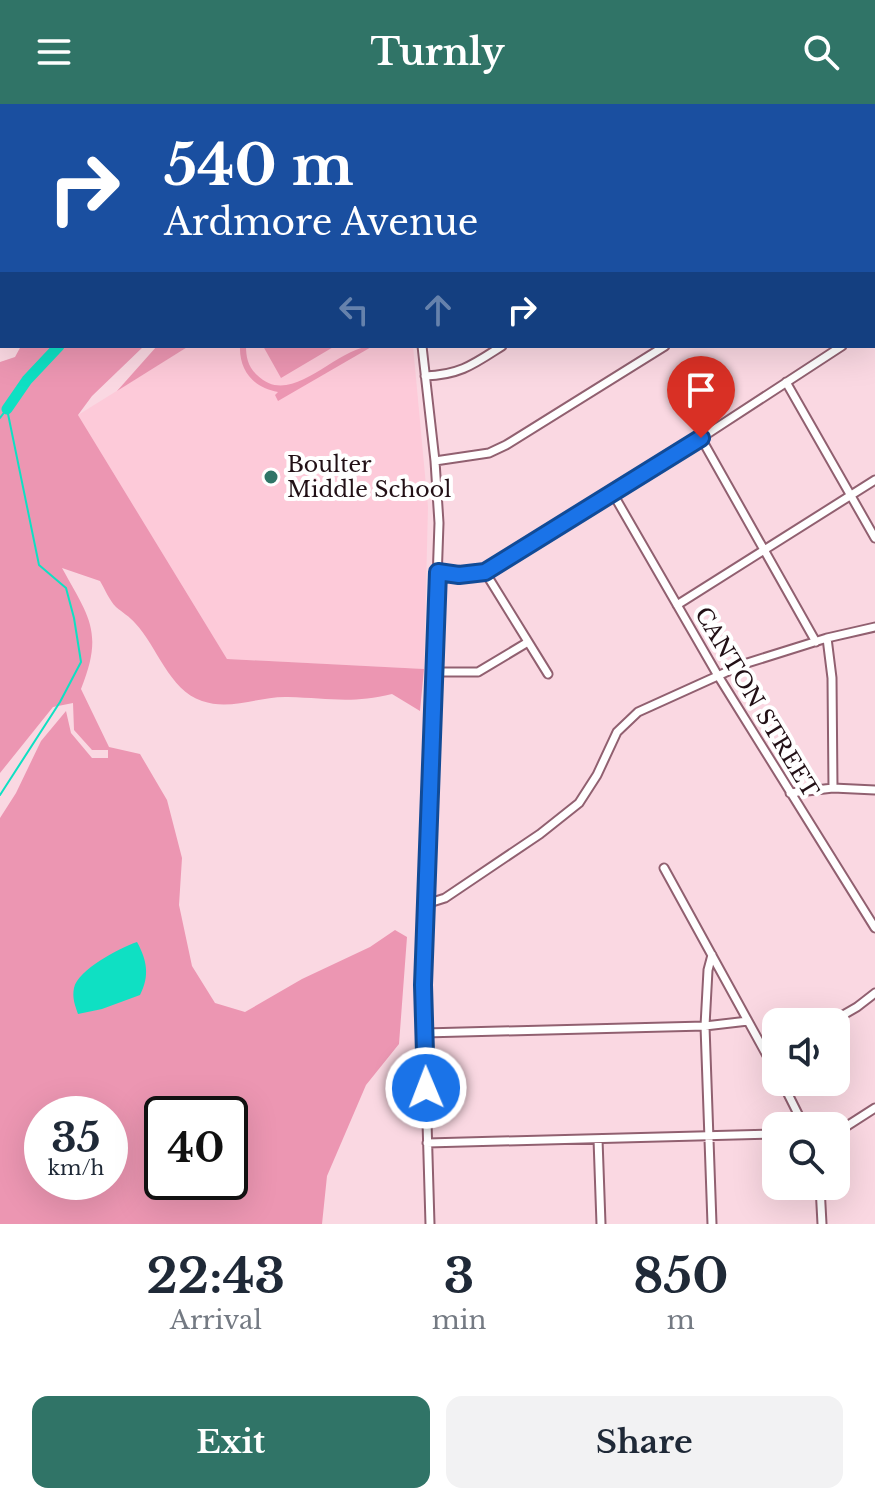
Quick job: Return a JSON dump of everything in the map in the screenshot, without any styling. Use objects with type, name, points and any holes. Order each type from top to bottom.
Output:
[{"type":"street","points":[[422,348],[439,523],[424,1033],[430,1224]]},
{"type":"street","points":[[425,376],[447,376],[459,372],[499,348]]},
{"type":"street","points":[[438,572],[459,575],[485,572],[839,348]]},
{"type":"street","points":[[435,461],[489,453],[506,445],[651,350]]},
{"type":"street","points":[[786,382],[875,538]]},
{"type":"street","points":[[701,438],[816,642]]},
{"type":"street","points":[[677,605],[875,480]]},
{"type":"street","name":"CANTON STREET","points":[[612,492],[717,674],[875,928]]},
{"type":"street","points":[[485,572],[548,674]]},
{"type":"street","points":[[426,904],[445,898],[540,834],[579,803],[597,775],[610,744],[632,717],[652,704],[717,674],[827,638],[875,627]]},
{"type":"street","points":[[827,638],[832,678],[833,788]]},
{"type":"street","points":[[434,672],[478,672],[528,642]]},
{"type":"street","points":[[790,793],[833,788],[875,790]]},
{"type":"street","points":[[664,868],[762,1048]]},
{"type":"street","points":[[712,955],[708,970],[705,1026],[712,1224]]},
{"type":"street","points":[[850,1011],[875,993]]},
{"type":"street","points":[[424,1033],[705,1026],[748,1021]]},
{"type":"street","points":[[850,1124],[875,1108]]},
{"type":"street","points":[[427,1143],[762,1134]]},
{"type":"street","points":[[598,1139],[601,1224]]},
{"type":"street","points":[[821,1200],[822,1224]]},
{"type":"shaded area","points":[[20,348],[142,348],[92,396],[78,415],[227,659],[424,669],[420,711],[392,694],[352,700],[277,697],[234,704],[202,701],[172,678],[143,633],[114,604],[100,581],[62,568],[90,626],[92,653],[81,689],[109,747],[140,754],[167,800],[182,858],[179,905],[192,966],[215,1003],[245,1012],[302,979],[370,947],[395,930],[407,937],[399,1044],[366,1085],[327,1176],[322,1224],[0,1224],[0,818],[41,741],[66,711],[71,733],[92,758],[108,758],[108,750],[92,750],[74,730],[73,703],[53,707],[0,773],[0,362],[15,357]]},
{"type":"shaded area","points":[[155,348],[186,348],[117,391]]},
{"type":"shaded area","name":"Boulter Middle School","points":[[186,348],[413,348],[428,507],[424,669],[227,659],[78,415]]},
{"type":"shaded area","points":[[240,348],[246,348],[248,362],[257,375],[271,384],[285,385],[314,374],[344,355],[370,348],[278,401],[275,395],[278,392],[262,387],[250,377]]},
{"type":"shaded area","points":[[264,348],[332,348],[281,378]]},
{"type":"shaded area","points":[[137,942],[146,968],[140,995],[78,1014],[73,995],[77,981],[100,960]]},
{"type":"waterway","points":[[7,409],[27,380],[57,348]]},
{"type":"waterway","points":[[0,795],[60,702],[81,662],[66,588],[39,565],[7,409]]},
{"type":"waterway","points":[[0,418],[6,410]]},
{"type":"place","name":"Boulter Middle School","points":[[271,477]]},
{"type":"route","points":[[426,1088],[423,985],[438,572],[459,575],[485,572],[701,438]]}]
